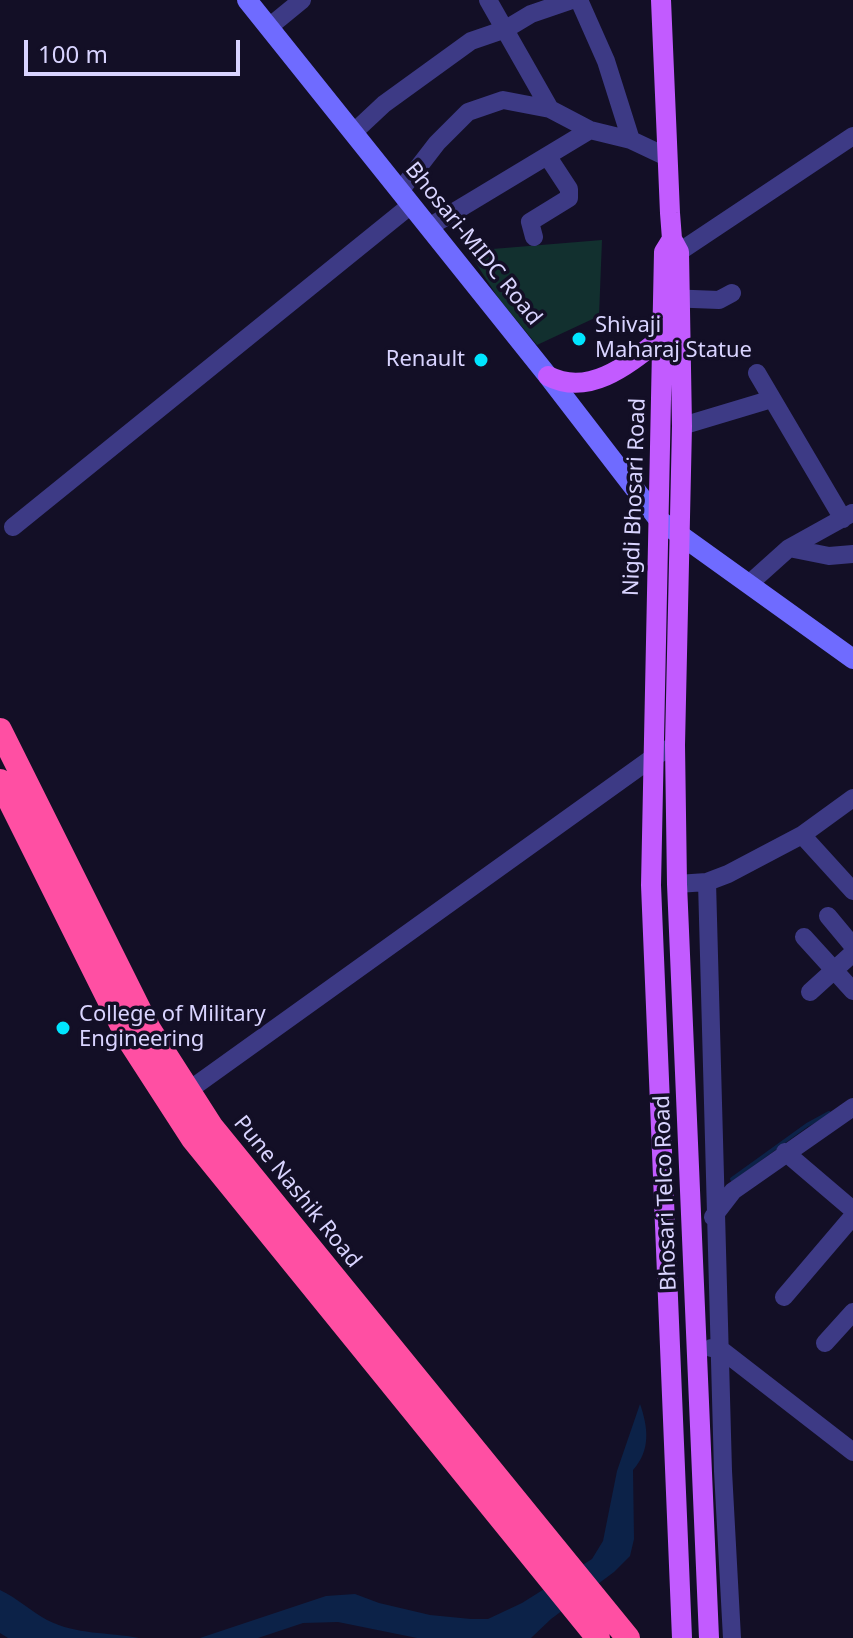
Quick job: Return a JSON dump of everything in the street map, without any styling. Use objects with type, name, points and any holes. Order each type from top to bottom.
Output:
[{"type":"highway","name":"Pune Nashik Road","points":[[0,730],[142,1016],[179,1097],[193,1139],[598,1638]]},
{"type":"highway","name":"Pune Nashik Road","points":[[0,781],[129,1040],[179,1097],[211,1126],[628,1638]]},
{"type":"main road","name":"Nigdi Bhosari Road","points":[[661,0],[672,298],[682,426],[675,745]]},
{"type":"main road","name":"Nigdi Bhosari Road","points":[[652,758],[664,336],[672,298]]},
{"type":"main road","points":[[548,376],[571,384],[600,378],[631,362],[664,336]]},
{"type":"main road","name":"Bhosari Telco Road","points":[[675,745],[677,884],[709,1638]]},
{"type":"main road","name":"Bhosari Telco Road","points":[[652,758],[651,885],[682,1638]]},
{"type":"street","name":"Bhosari-MIDC Road","points":[[247,0],[548,376],[658,519],[853,659]]},
{"type":"street","points":[[269,27],[302,0]]},
{"type":"street","points":[[488,0],[550,109]]},
{"type":"street","points":[[353,133],[384,104],[471,41],[506,29],[531,14],[572,0]]},
{"type":"street","points":[[579,0],[606,61],[631,140]]},
{"type":"street","points":[[13,527],[405,198],[437,143],[468,112],[503,100],[550,109],[590,130],[631,140],[667,157]]},
{"type":"street","points":[[429,227],[590,130]]},
{"type":"street","points":[[672,248],[853,136]]},
{"type":"street","points":[[534,237],[530,222],[569,198],[569,189],[548,157]]},
{"type":"street","points":[[672,298],[719,300],[732,293]]},
{"type":"street","points":[[750,583],[789,548],[848,516],[757,373]]},
{"type":"street","points":[[682,426],[772,399]]},
{"type":"street","points":[[789,548],[829,556],[853,554]]},
{"type":"street","points":[[179,1097],[652,758],[675,745]]},
{"type":"street","points":[[677,884],[707,882],[728,874],[802,835],[853,798]]},
{"type":"street","points":[[802,835],[853,891]]},
{"type":"street","points":[[707,882],[719,1348],[732,1638]]},
{"type":"street","points":[[828,916],[853,946]]},
{"type":"street","points":[[804,937],[853,991]]},
{"type":"street","points":[[810,992],[853,953]]},
{"type":"street","points":[[692,1245],[733,1191],[853,1107]]},
{"type":"street","points":[[784,1297],[853,1213],[785,1152]]},
{"type":"street","points":[[825,1343],[853,1312]]},
{"type":"street","points":[[696,1347],[719,1348],[853,1452]]},
{"type":"green space","points":[[602,240],[599,316],[537,345],[499,299],[468,251]]},
{"type":"water","points":[[640,1404],[646,1438],[643,1454],[633,1470],[634,1539],[630,1556],[531,1638],[417,1638],[338,1622],[303,1623],[258,1638],[200,1638],[326,1596],[355,1594],[430,1615],[471,1619],[488,1619],[522,1603],[592,1559],[603,1541],[617,1471]]},
{"type":"water","points":[[0,1590],[58,1625],[139,1638],[8,1638],[0,1633]]},
{"type":"waterway","points":[[732,1179],[807,1125],[829,1113]]},
{"type":"place","name":"Shivaji Maharaj Statue","points":[[579,339]]},
{"type":"place","name":"Renault","points":[[481,360]]},
{"type":"place","name":"College of Military Engineering","points":[[63,1028]]}]
